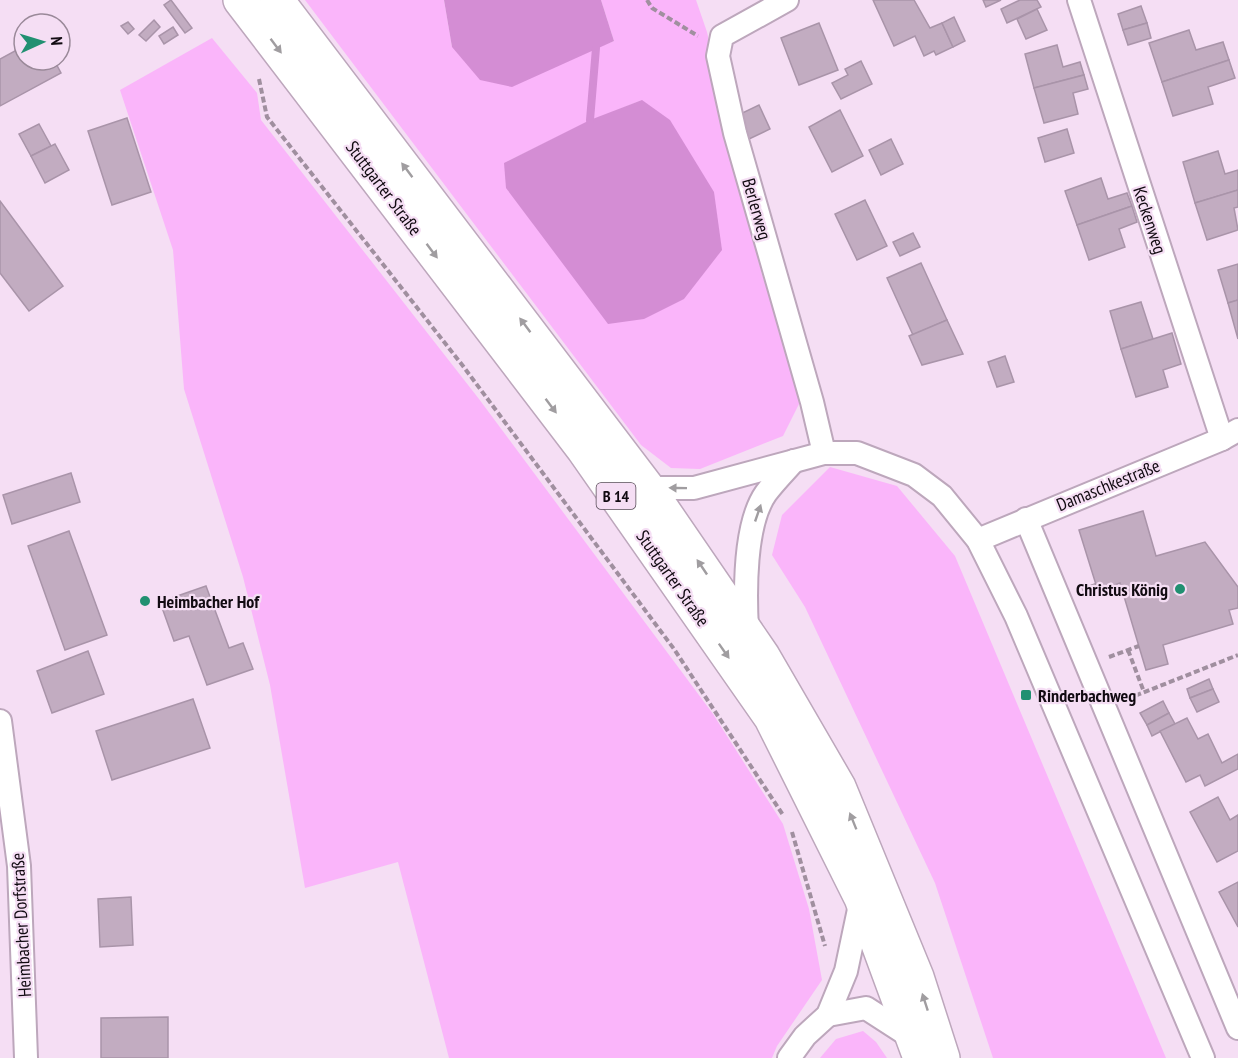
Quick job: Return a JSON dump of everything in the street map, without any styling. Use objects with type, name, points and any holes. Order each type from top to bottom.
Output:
[{"type":"main road","name":"Stuttgarter Straße","points":[[240,0],[583,449],[771,718],[861,898],[917,1049]]},
{"type":"main road","name":"Stuttgarter Straße","points":[[277,0],[648,488],[747,633],[839,787],[917,977],[943,1058]]},
{"type":"street","points":[[719,49],[722,36],[787,0]]},
{"type":"street","name":"Keckenweg","points":[[1079,0],[1230,435]]},
{"type":"street","name":"Berlerweg","points":[[719,49],[718,56],[735,133],[812,402],[824,453]]},
{"type":"street","name":"Damaschkestraße","points":[[978,540],[1230,435]]},
{"type":"street","points":[[648,488],[694,488],[748,476],[795,459],[824,453],[857,453],[914,475],[942,496],[978,540],[1016,616],[1203,1058]]},
{"type":"street","points":[[747,633],[744,584],[752,533],[765,494],[795,459]]},
{"type":"street","points":[[1026,519],[1238,1028]]},
{"type":"street","name":"Heimbacher Dorfstraße","points":[[0,721],[19,866],[26,1058]]},
{"type":"street","points":[[789,1058],[805,1036],[828,1015],[846,971],[861,898]]},
{"type":"street","points":[[828,1015],[866,1008],[917,1049]]},
{"type":"path","points":[[647,0],[652,8],[719,49]]},
{"type":"path","points":[[259,75],[267,117],[464,366],[674,649],[784,817]]},
{"type":"path","points":[[1090,587],[1096,585]]},
{"type":"path","points":[[1128,650],[1144,692]]},
{"type":"path","points":[[1104,708],[1238,655]]},
{"type":"path","points":[[790,827],[825,948]]},
{"type":"shaded area","points":[[305,0],[444,0],[452,47],[596,48],[614,41],[601,0],[696,0],[707,32],[762,275],[789,347],[800,402],[783,436],[700,469],[671,468],[641,445]],"holes":[[[642,100],[504,163],[590,121]]]},
{"type":"shaded area","points":[[444,0],[601,0],[614,41],[512,87],[480,80],[452,47]]},
{"type":"shaded area","points":[[212,38],[257,93],[261,120],[479,399],[713,714],[783,824],[809,909],[822,980],[777,1046],[772,1058],[449,1058],[398,862],[305,888],[270,685],[243,577],[184,389],[173,250],[120,90]]},
{"type":"shaded area","points":[[642,100],[670,120],[714,192],[722,250],[684,299],[644,319],[608,324],[506,188],[504,163],[590,120]]},
{"type":"shaded area","points":[[830,467],[897,486],[955,556],[1166,1058],[993,1058],[935,883],[805,607],[772,555],[782,515]]},
{"type":"shaded area","points":[[863,1031],[876,1042],[887,1058],[820,1058],[836,1039]]},
{"type":"building","points":[[171,0],[192,28],[185,33],[164,5]]},
{"type":"building","points":[[873,0],[914,0],[930,28],[942,23],[953,47],[936,55],[934,51],[924,56],[915,36],[894,46]]},
{"type":"building","points":[[983,0],[1001,0],[986,7]]},
{"type":"building","points":[[1020,0],[1037,0],[1041,7],[1007,23],[1001,9]]},
{"type":"building","points":[[1141,6],[1147,23],[1123,30],[1118,14]]},
{"type":"building","points":[[1037,9],[1047,30],[1026,39],[1017,19]]},
{"type":"building","points":[[954,17],[965,41],[953,47],[942,23]]},
{"type":"building","points":[[154,20],[160,27],[146,41],[139,35]]},
{"type":"building","points":[[128,22],[134,29],[128,34],[121,26]]},
{"type":"building","points":[[819,23],[838,70],[799,85],[781,38]]},
{"type":"building","points":[[1147,23],[1151,38],[1128,45],[1123,30]]},
{"type":"building","points":[[173,27],[178,35],[164,44],[159,36]]},
{"type":"building","points":[[1189,30],[1196,50],[1223,42],[1229,60],[1162,82],[1149,43]]},
{"type":"building","points":[[1057,45],[1063,67],[1080,62],[1084,75],[1034,88],[1025,54]]},
{"type":"building","points":[[12,52],[12,72],[61,73],[0,106],[0,59]]},
{"type":"building","points":[[1229,60],[1235,78],[1208,87],[1213,104],[1173,116],[1162,82]]},
{"type":"building","points":[[861,61],[872,84],[841,99],[832,83],[848,75],[845,69]]},
{"type":"building","points":[[1084,75],[1088,89],[1073,93],[1078,114],[1044,123],[1034,88]]},
{"type":"building","points":[[759,105],[770,129],[747,140],[736,116]]},
{"type":"building","points":[[840,110],[863,156],[832,172],[809,127]]},
{"type":"building","points":[[127,118],[151,192],[112,205],[88,131]]},
{"type":"building","points":[[39,124],[51,146],[31,156],[19,134]]},
{"type":"building","points":[[1067,129],[1074,153],[1045,162],[1038,138]]},
{"type":"building","points":[[891,139],[903,164],[881,175],[869,150]]},
{"type":"building","points":[[55,144],[69,170],[45,183],[31,156]]},
{"type":"building","points":[[1218,151],[1225,174],[1238,170],[1238,190],[1195,203],[1183,162]]},
{"type":"building","points":[[1101,178],[1108,199],[1127,193],[1132,206],[1077,225],[1065,191]]},
{"type":"building","points":[[1238,190],[1238,207],[1234,208],[1238,230],[1207,240],[1195,203]]},
{"type":"building","points":[[865,200],[887,246],[857,260],[835,214]]},
{"type":"building","points":[[0,201],[63,286],[29,311],[0,273]]},
{"type":"building","points":[[1132,206],[1137,222],[1119,229],[1125,247],[1089,260],[1077,225]]},
{"type":"building","points":[[913,233],[920,247],[900,256],[893,242]]},
{"type":"building","points":[[921,263],[947,320],[913,335],[887,278]]},
{"type":"building","points":[[1238,264],[1238,300],[1228,303],[1218,270]]},
{"type":"building","points":[[1238,300],[1238,339],[1228,303]]},
{"type":"building","points":[[1141,302],[1153,339],[1121,349],[1110,311]]},
{"type":"building","points":[[947,320],[963,354],[922,365],[909,336]]},
{"type":"building","points":[[1172,333],[1181,364],[1163,370],[1168,387],[1136,397],[1121,349]]},
{"type":"building","points":[[1005,356],[1014,382],[997,387],[988,362]]},
{"type":"building","points":[[71,473],[80,502],[12,524],[3,495]]},
{"type":"building","name":"Christus König","points":[[1143,511],[1156,556],[1205,542],[1238,587],[1238,608],[1229,610],[1233,624],[1163,645],[1168,664],[1146,670],[1120,583],[1098,591],[1079,530]]},
{"type":"building","points":[[69,531],[107,635],[65,650],[28,546]]},
{"type":"building","points":[[206,586],[229,648],[243,643],[253,669],[207,685],[189,636],[174,641],[160,602]]},
{"type":"building","points":[[88,651],[104,694],[52,713],[37,671]]},
{"type":"building","points":[[1209,679],[1213,689],[1190,698],[1187,689]]},
{"type":"building","points":[[1213,689],[1219,702],[1197,712],[1190,698]]},
{"type":"building","points":[[193,699],[210,748],[112,780],[96,731]]},
{"type":"building","points":[[1163,701],[1169,713],[1147,725],[1140,713]]},
{"type":"building","points":[[1169,713],[1175,724],[1152,736],[1147,725]]},
{"type":"building","points":[[1187,718],[1198,739],[1208,734],[1222,763],[1238,754],[1238,769],[1205,786],[1200,775],[1186,782],[1160,731]]},
{"type":"building","points":[[1218,797],[1230,820],[1238,815],[1238,851],[1217,862],[1190,812]]},
{"type":"building","points":[[1238,882],[1238,927],[1219,892]]},
{"type":"building","points":[[131,897],[133,945],[100,947],[98,899]]},
{"type":"building","points":[[168,1017],[168,1058],[101,1058],[101,1018]]},
{"type":"waterway","points":[[590,120],[596,48]]},
{"type":"place","name":"Christus König","points":[[1180,589]]},
{"type":"place","name":"Heimbacher Hof","points":[[145,601]]},
{"type":"place","name":"Rinderbachweg","points":[[1026,695]]}]
